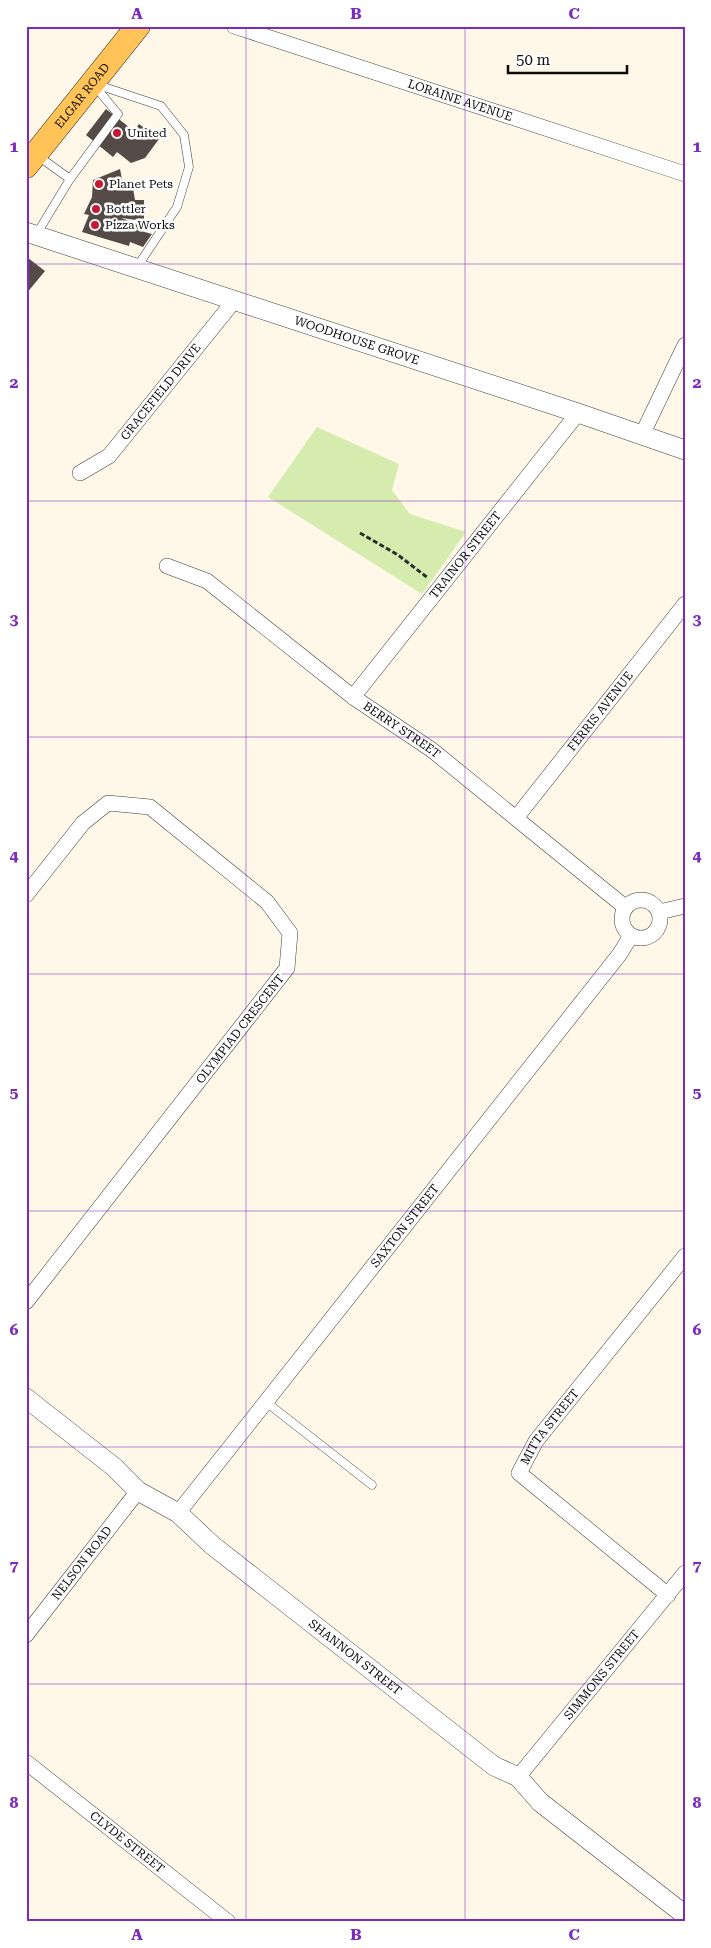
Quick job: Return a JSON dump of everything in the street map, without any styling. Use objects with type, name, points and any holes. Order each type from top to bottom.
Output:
[{"type":"main road","name":"ELGAR ROAD","points":[[31,160],[138,26]]},
{"type":"street","name":"LORAINE AVENUE","points":[[234,26],[685,174]]},
{"type":"street","name":"WOODHOUSE GROVE","points":[[31,234],[578,413],[685,450]]},
{"type":"street","name":"GRACEFIELD DRIVE","points":[[80,473],[109,456],[234,301]]},
{"type":"street","points":[[642,435],[685,344]]},
{"type":"street","name":"TRAINOR STREET","points":[[353,696],[578,413]]},
{"type":"street","name":"BERRY STREET","points":[[168,566],[207,581],[353,696],[432,750],[625,907]]},
{"type":"street","name":"FERRIS AVENUE","points":[[516,818],[685,604]]},
{"type":"street","name":"OLYMPIAD CRESCENT","points":[[26,895],[84,823],[108,803],[150,807],[267,902],[290,933],[287,968],[26,1302]]},
{"type":"street","points":[[634,900],[651,902],[659,912],[660,918],[656,931],[648,937],[631,936],[625,930],[622,922],[622,914],[625,907],[634,900]]},
{"type":"street","points":[[659,912],[685,906]]},
{"type":"street","name":"SAXTON STREET","points":[[178,1513],[619,955],[631,936]]},
{"type":"street","name":"MITTA STREET","points":[[668,1595],[519,1473],[536,1440],[685,1256]]},
{"type":"street","name":"SHANNON STREET","points":[[26,1398],[114,1467],[138,1491],[178,1513],[212,1545],[494,1766],[518,1777],[540,1802],[683,1909]]},
{"type":"street","name":"NELSON ROAD","points":[[26,1635],[138,1491]]},
{"type":"street","name":"SIMMONS STREET","points":[[518,1777],[685,1573]]},
{"type":"street","name":"CLYDE STREET","points":[[26,1762],[228,1922]]},
{"type":"lane","points":[[31,234],[118,114],[93,83]]},
{"type":"lane","points":[[93,83],[161,106],[184,135],[189,167],[177,207],[136,269]]},
{"type":"lane","points":[[31,160],[70,179]]},
{"type":"lane","points":[[266,1402],[372,1485]]},
{"type":"path","points":[[360,533],[398,556],[428,578]]},
{"type":"green space","points":[[317,427],[399,464],[392,490],[410,514],[466,532],[422,594],[268,497]]},
{"type":"building","points":[[106,109],[134,131],[139,124],[159,139],[145,158],[131,163],[117,152],[113,157],[86,135]]},
{"type":"building","points":[[120,169],[123,184],[132,182],[135,200],[144,200],[144,221],[121,218],[140,225],[137,230],[152,234],[143,247],[130,242],[129,246],[82,232],[89,215],[84,214],[92,197],[93,180]]},
{"type":"building","points":[[28,258],[45,271],[26,294],[26,260]]},
{"type":"place","name":"United","points":[[117,133]]},
{"type":"place","name":"Planet Pets","points":[[99,184]]},
{"type":"place","name":"Bottler","points":[[96,209]]},
{"type":"place","name":"Pizza Works","points":[[95,225]]}]
